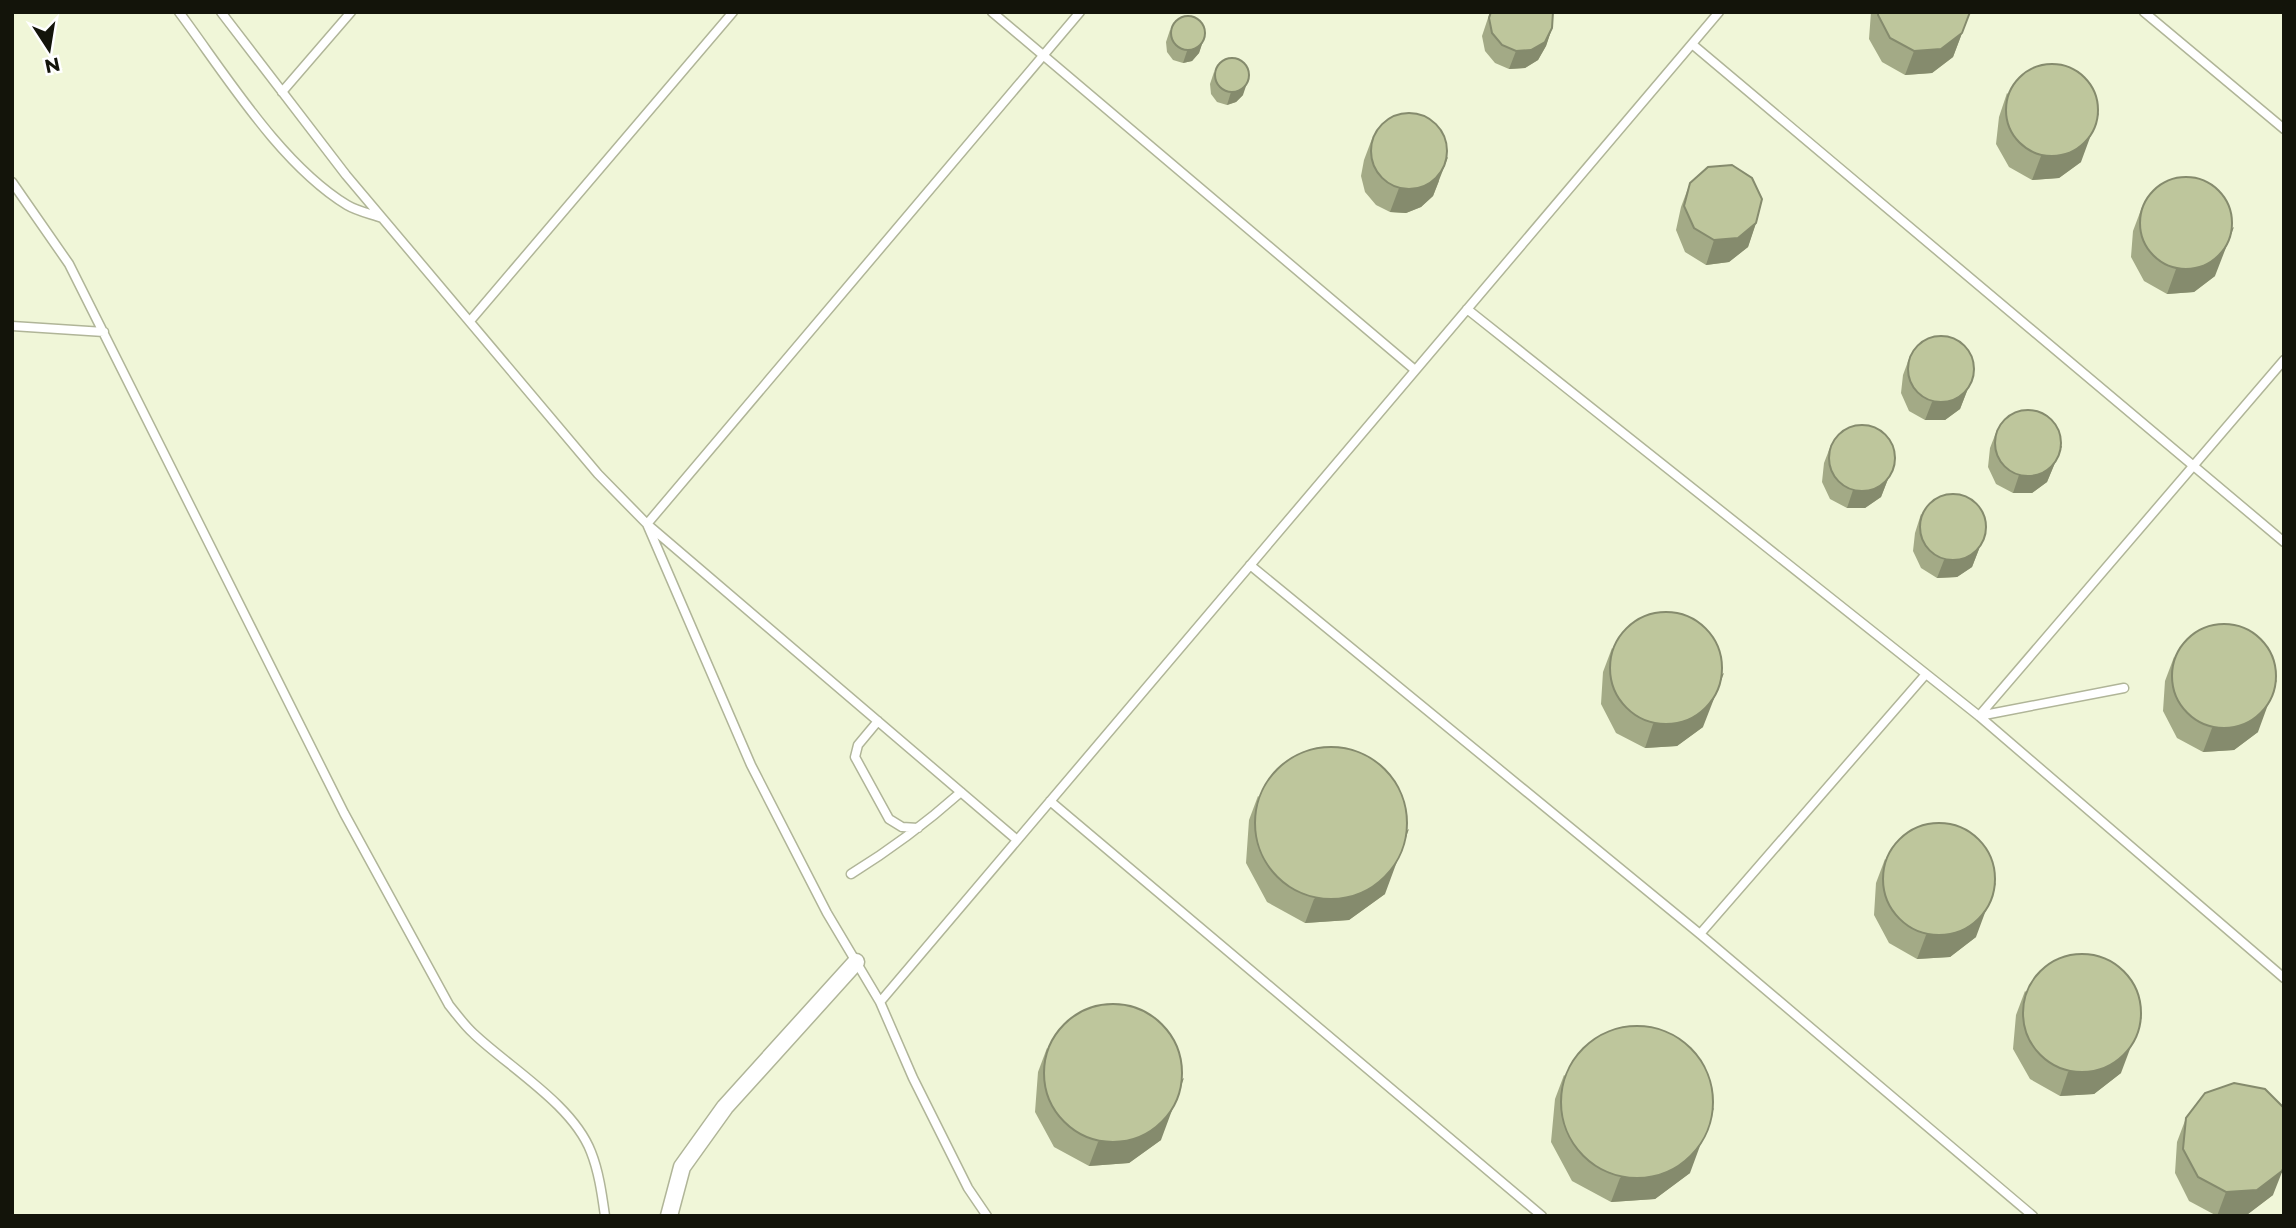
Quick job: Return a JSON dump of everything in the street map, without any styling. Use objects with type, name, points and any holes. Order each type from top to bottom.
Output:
[{"type":"street","points":[[668,1216],[682,1167],[725,1107],[856,962]]},
{"type":"lane","points":[[179,12],[277,144],[320,184],[349,206],[384,219]]},
{"type":"lane","points":[[221,12],[346,175],[598,474],[647,524],[1017,840]]},
{"type":"lane","points":[[282,92],[351,12]]},
{"type":"lane","points":[[470,321],[733,12]]},
{"type":"lane","points":[[992,12],[1415,370]]},
{"type":"lane","points":[[647,524],[1080,12]]},
{"type":"lane","points":[[880,1002],[1719,12]]},
{"type":"lane","points":[[2144,12],[2284,129]]},
{"type":"lane","points":[[1692,44],[2284,542]]},
{"type":"lane","points":[[12,183],[69,264],[344,813],[449,1005],[472,1033],[531,1081],[571,1119],[591,1151],[605,1216]]},
{"type":"lane","points":[[1467,309],[1979,716],[2284,978]]},
{"type":"lane","points":[[12,326],[104,332]]},
{"type":"lane","points":[[1979,716],[2284,360]]},
{"type":"lane","points":[[647,524],[751,765],[827,913],[880,1002],[913,1078],[968,1188],[987,1216]]},
{"type":"lane","points":[[1250,565],[1700,934],[2033,1216]]},
{"type":"lane","points":[[1700,934],[1926,674]]},
{"type":"lane","points":[[1979,716],[2124,688]]},
{"type":"lane","points":[[878,721],[858,745],[855,757],[889,819],[902,827],[919,828]]},
{"type":"lane","points":[[850,874],[884,855],[961,792]]},
{"type":"lane","points":[[1050,801],[1542,1216]]},
{"type":"building","points":[[1491,12],[1553,12],[1552,28],[1545,42],[1531,50],[1516,51],[1502,45],[1492,33],[1489,18]]},
{"type":"building","points":[[1878,12],[1970,12],[1962,33],[1941,49],[1914,51],[1890,38]]},
{"type":"building","points":[[1188,16],[1200,21],[1205,33],[1200,45],[1188,50],[1176,45],[1171,33],[1176,21]]},
{"type":"building","points":[[1232,58],[1244,63],[1249,75],[1244,87],[1232,92],[1220,87],[1215,75],[1220,63]]},
{"type":"building","points":[[2052,64],[2070,67],[2085,77],[2095,92],[2098,110],[2095,128],[2085,143],[2070,153],[2052,156],[2034,153],[2019,143],[2009,128],[2006,110],[2009,92],[2019,77],[2034,67]]},
{"type":"building","points":[[1417,113],[1430,119],[1441,130],[1447,143],[1445,166],[1430,183],[1417,189],[1401,189],[1388,183],[1373,166],[1371,143],[1377,130],[1394,115]]},
{"type":"building","points":[[1732,165],[1752,178],[1762,199],[1756,223],[1738,238],[1714,240],[1694,228],[1684,206],[1690,183],[1708,167]]},
{"type":"building","points":[[2186,177],[2204,180],[2219,190],[2229,205],[2232,223],[2229,241],[2219,256],[2204,266],[2186,269],[2168,266],[2153,256],[2143,241],[2140,223],[2143,205],[2153,190],[2168,180]]},
{"type":"building","points":[[1941,336],[1954,339],[1964,346],[1971,356],[1974,369],[1971,382],[1964,392],[1954,399],[1941,402],[1928,399],[1918,392],[1911,382],[1908,369],[1911,356],[1918,346],[1928,339]]},
{"type":"building","points":[[2028,410],[2041,413],[2051,420],[2058,430],[2061,443],[2058,456],[2051,466],[2041,473],[2028,476],[2015,473],[2005,466],[1998,456],[1995,443],[1998,430],[2005,420],[2015,413]]},
{"type":"building","points":[[1862,425],[1875,428],[1885,435],[1892,445],[1895,458],[1892,471],[1885,481],[1875,488],[1862,491],[1849,488],[1839,481],[1832,471],[1829,458],[1832,445],[1839,435],[1849,428]]},
{"type":"building","points":[[1953,494],[1966,497],[1976,504],[1983,514],[1986,527],[1983,540],[1976,550],[1966,557],[1953,560],[1940,557],[1930,550],[1923,540],[1920,527],[1923,514],[1930,504],[1940,497]]},
{"type":"building","points":[[1666,612],[1687,616],[1706,628],[1718,647],[1722,668],[1718,689],[1706,708],[1687,720],[1666,724],[1645,720],[1626,708],[1614,689],[1610,668],[1614,647],[1626,628],[1645,616]]},
{"type":"building","points":[[2224,624],[2244,628],[2261,639],[2272,656],[2276,676],[2272,696],[2261,713],[2244,724],[2224,728],[2204,724],[2187,713],[2176,696],[2172,676],[2176,656],[2187,639],[2204,628]]},
{"type":"building","points":[[1331,747],[1360,753],[1385,769],[1401,794],[1407,823],[1401,852],[1385,877],[1360,893],[1331,899],[1302,893],[1277,877],[1261,852],[1255,823],[1261,794],[1277,769],[1302,753]]},
{"type":"building","points":[[1939,823],[1960,827],[1979,839],[1991,858],[1995,879],[1991,900],[1979,919],[1960,931],[1939,935],[1918,931],[1899,919],[1887,900],[1883,879],[1887,858],[1899,839],[1918,827]]},
{"type":"building","points":[[2082,954],[2105,958],[2124,971],[2137,990],[2141,1013],[2137,1036],[2124,1055],[2105,1068],[2082,1072],[2059,1068],[2040,1055],[2027,1036],[2023,1013],[2027,990],[2040,971],[2059,958]]},
{"type":"building","points":[[1113,1004],[1139,1009],[1162,1024],[1177,1047],[1182,1073],[1177,1099],[1162,1122],[1139,1137],[1113,1142],[1087,1137],[1064,1122],[1049,1099],[1044,1073],[1049,1047],[1064,1024],[1087,1009]]},
{"type":"building","points":[[1637,1026],[1666,1032],[1691,1048],[1707,1073],[1713,1102],[1707,1131],[1691,1156],[1666,1172],[1637,1178],[1608,1172],[1583,1156],[1567,1131],[1561,1102],[1567,1073],[1583,1048],[1608,1032]]},
{"type":"building","points":[[2234,1083],[2265,1089],[2284,1108],[2284,1167],[2257,1190],[2226,1192],[2198,1177],[2183,1149],[2186,1118],[2205,1093]]}]
